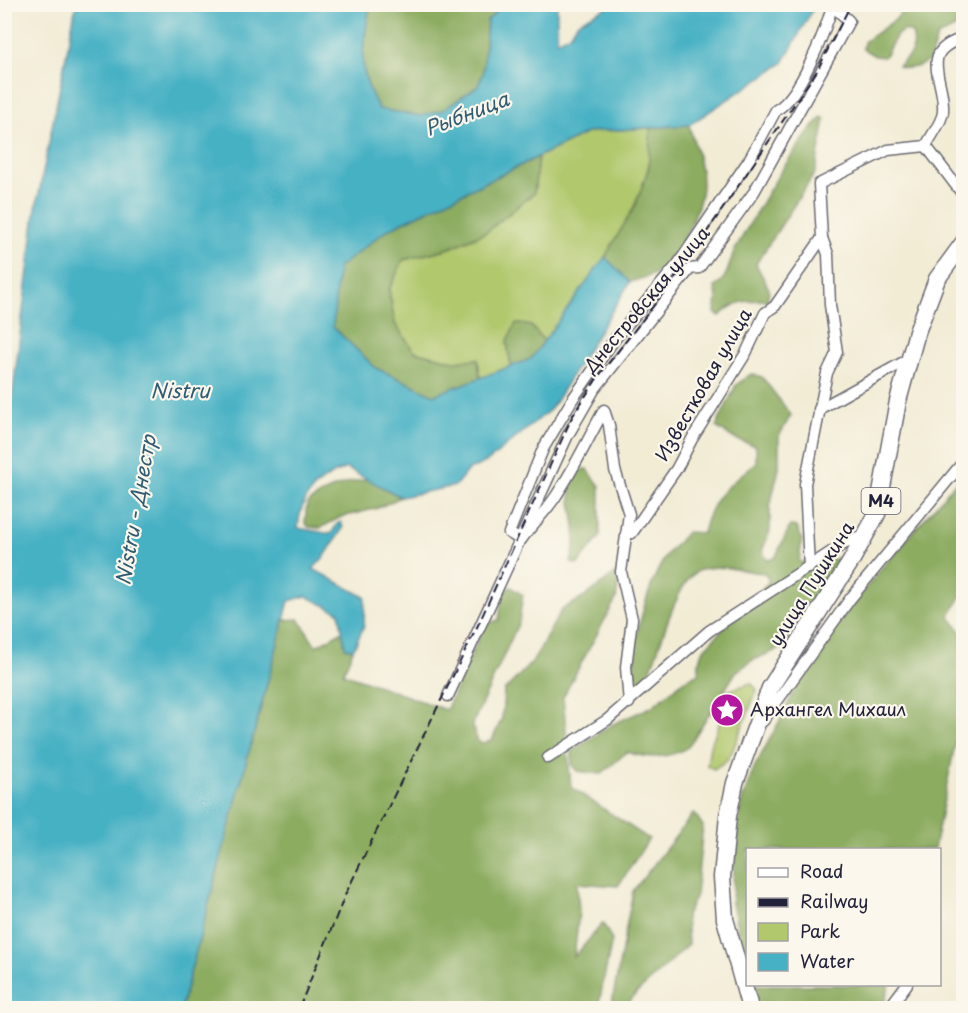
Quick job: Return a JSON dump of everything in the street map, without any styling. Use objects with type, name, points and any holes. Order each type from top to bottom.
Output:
[{"type":"highway","name":"улица Пушкина","points":[[749,741],[762,705],[778,674],[869,532],[880,505],[892,433],[909,359],[937,279],[963,242]]},
{"type":"highway","name":"M4","points":[[749,741],[735,783],[728,816],[722,877],[725,919],[750,1008]]},
{"type":"street","name":"Днестровская улица","points":[[448,696],[521,540],[544,484],[594,390],[690,269],[699,268],[754,192],[849,21],[846,15],[833,5],[802,80],[784,106],[776,110],[748,160],[678,264],[614,340],[572,400],[543,450],[509,533],[521,540]]},
{"type":"street","points":[[926,146],[944,113],[935,66],[939,52],[947,43],[963,38]]},
{"type":"street","points":[[809,567],[805,484],[827,373],[837,352],[830,305],[828,254],[822,238],[819,184],[888,150],[926,146]]},
{"type":"street","points":[[926,146],[963,196]]},
{"type":"street","name":"Известковая улица","points":[[626,534],[632,533],[677,468],[692,439],[746,353],[765,313],[775,306],[822,238]]},
{"type":"street","points":[[819,409],[909,359]]},
{"type":"street","points":[[521,540],[557,495],[604,410],[609,425],[615,470],[629,514],[621,572],[632,618],[626,667],[629,703]]},
{"type":"street","points":[[749,741],[850,599],[963,461]]},
{"type":"street","points":[[548,758],[629,703],[709,632],[842,545],[869,532]]},
{"type":"street","points":[[889,1008],[906,986]]},
{"type":"green space","points":[[907,4],[961,5],[962,24],[937,37],[930,60],[910,68],[898,66],[912,51],[914,43],[912,33],[904,30],[897,35],[884,57],[875,56],[863,49],[864,42],[896,19]]},
{"type":"green space","points":[[370,5],[498,5],[497,11],[487,21],[483,73],[478,86],[443,110],[421,116],[379,109],[366,81],[364,70],[363,47]]},
{"type":"green space","points":[[822,117],[825,119],[815,173],[756,264],[769,289],[768,300],[742,302],[720,316],[715,313],[717,297],[715,287],[724,278],[736,248],[776,180]]},
{"type":"green space","points":[[689,125],[702,177],[698,206],[680,246],[664,267],[656,273],[630,282],[605,257],[636,204],[649,167],[650,128]]},
{"type":"green space","points":[[650,128],[648,169],[630,216],[604,259],[544,341],[531,326],[507,342],[511,366],[480,378],[478,359],[454,361],[414,351],[395,324],[389,290],[403,260],[450,248],[486,232],[534,193],[538,157],[589,132]]},
{"type":"green space","points":[[538,157],[534,193],[486,232],[450,248],[403,260],[389,290],[395,324],[414,351],[454,361],[478,359],[480,378],[434,395],[376,368],[333,327],[338,268],[387,230]]},
{"type":"green space","points":[[516,323],[531,326],[544,341],[531,359],[511,366],[507,342]]},
{"type":"green space","points":[[751,374],[762,377],[791,415],[779,436],[779,468],[770,506],[770,531],[762,551],[767,560],[775,558],[790,526],[797,527],[802,539],[799,562],[842,558],[842,566],[791,644],[753,660],[736,672],[688,747],[674,754],[658,757],[627,752],[601,774],[578,771],[572,765],[572,751],[611,725],[651,707],[685,680],[699,673],[699,662],[704,649],[769,581],[765,573],[715,567],[700,570],[682,588],[645,683],[635,684],[634,654],[641,617],[661,565],[668,553],[687,532],[703,533],[716,500],[729,485],[756,462],[756,446],[735,439],[716,427],[736,385]]},
{"type":"green space","points":[[587,469],[600,486],[600,537],[578,564],[571,563],[575,533],[570,491],[574,477],[579,470]]},
{"type":"green space","points":[[963,474],[963,594],[949,616],[963,634],[960,720],[934,848],[746,848],[746,970],[732,903],[735,849],[741,803],[754,768],[785,711],[803,668],[881,569]]},
{"type":"green space","points":[[368,479],[401,497],[378,508],[341,517],[320,528],[309,527],[305,523],[307,504],[321,494],[351,482]]},
{"type":"green space","points":[[616,573],[618,587],[616,599],[563,697],[571,787],[649,839],[618,886],[577,883],[579,912],[574,957],[603,923],[612,940],[598,1008],[181,1008],[284,620],[299,619],[316,646],[343,631],[345,647],[353,650],[343,673],[446,710],[483,629],[488,623],[499,620],[502,591],[511,587],[523,595],[519,622],[472,725],[478,742],[483,743],[492,740],[502,718],[504,691],[533,661],[562,609],[583,598]]},
{"type":"green space","points":[[751,683],[757,690],[732,752],[727,760],[714,769],[707,766],[710,746],[720,722],[709,710],[721,693]]},
{"type":"green space","points":[[694,813],[703,826],[696,895],[686,916],[688,944],[624,1008],[611,1008],[633,891]]},
{"type":"green space","points":[[749,986],[889,986],[885,1001],[871,1008],[758,1008]]},
{"type":"water","name":"Nistru","points":[[76,5],[370,5],[363,58],[366,82],[371,95],[379,109],[421,116],[443,110],[478,86],[483,73],[487,21],[497,11],[498,5],[557,5],[557,41],[570,34],[578,22],[611,5],[815,5],[783,63],[689,125],[589,132],[387,230],[338,268],[333,327],[376,368],[434,395],[531,359],[605,257],[630,282],[551,409],[488,461],[467,471],[455,486],[401,497],[346,468],[319,484],[306,498],[299,517],[298,528],[331,534],[341,522],[343,528],[325,556],[313,569],[365,597],[364,626],[353,650],[345,647],[339,612],[306,596],[289,601],[181,1008],[5,1008],[5,455],[35,213]]},
{"type":"railway","points":[[299,1008],[346,893],[480,621],[572,417],[598,377],[676,277],[817,71],[851,4]]},
{"type":"place","name":"Архангел Михаил","points":[[727,710]]},
{"type":"water label","name":"Рыбница","points":[[467,114]]},
{"type":"water label","name":"Nistru - Днестр","points":[[136,510]]}]
